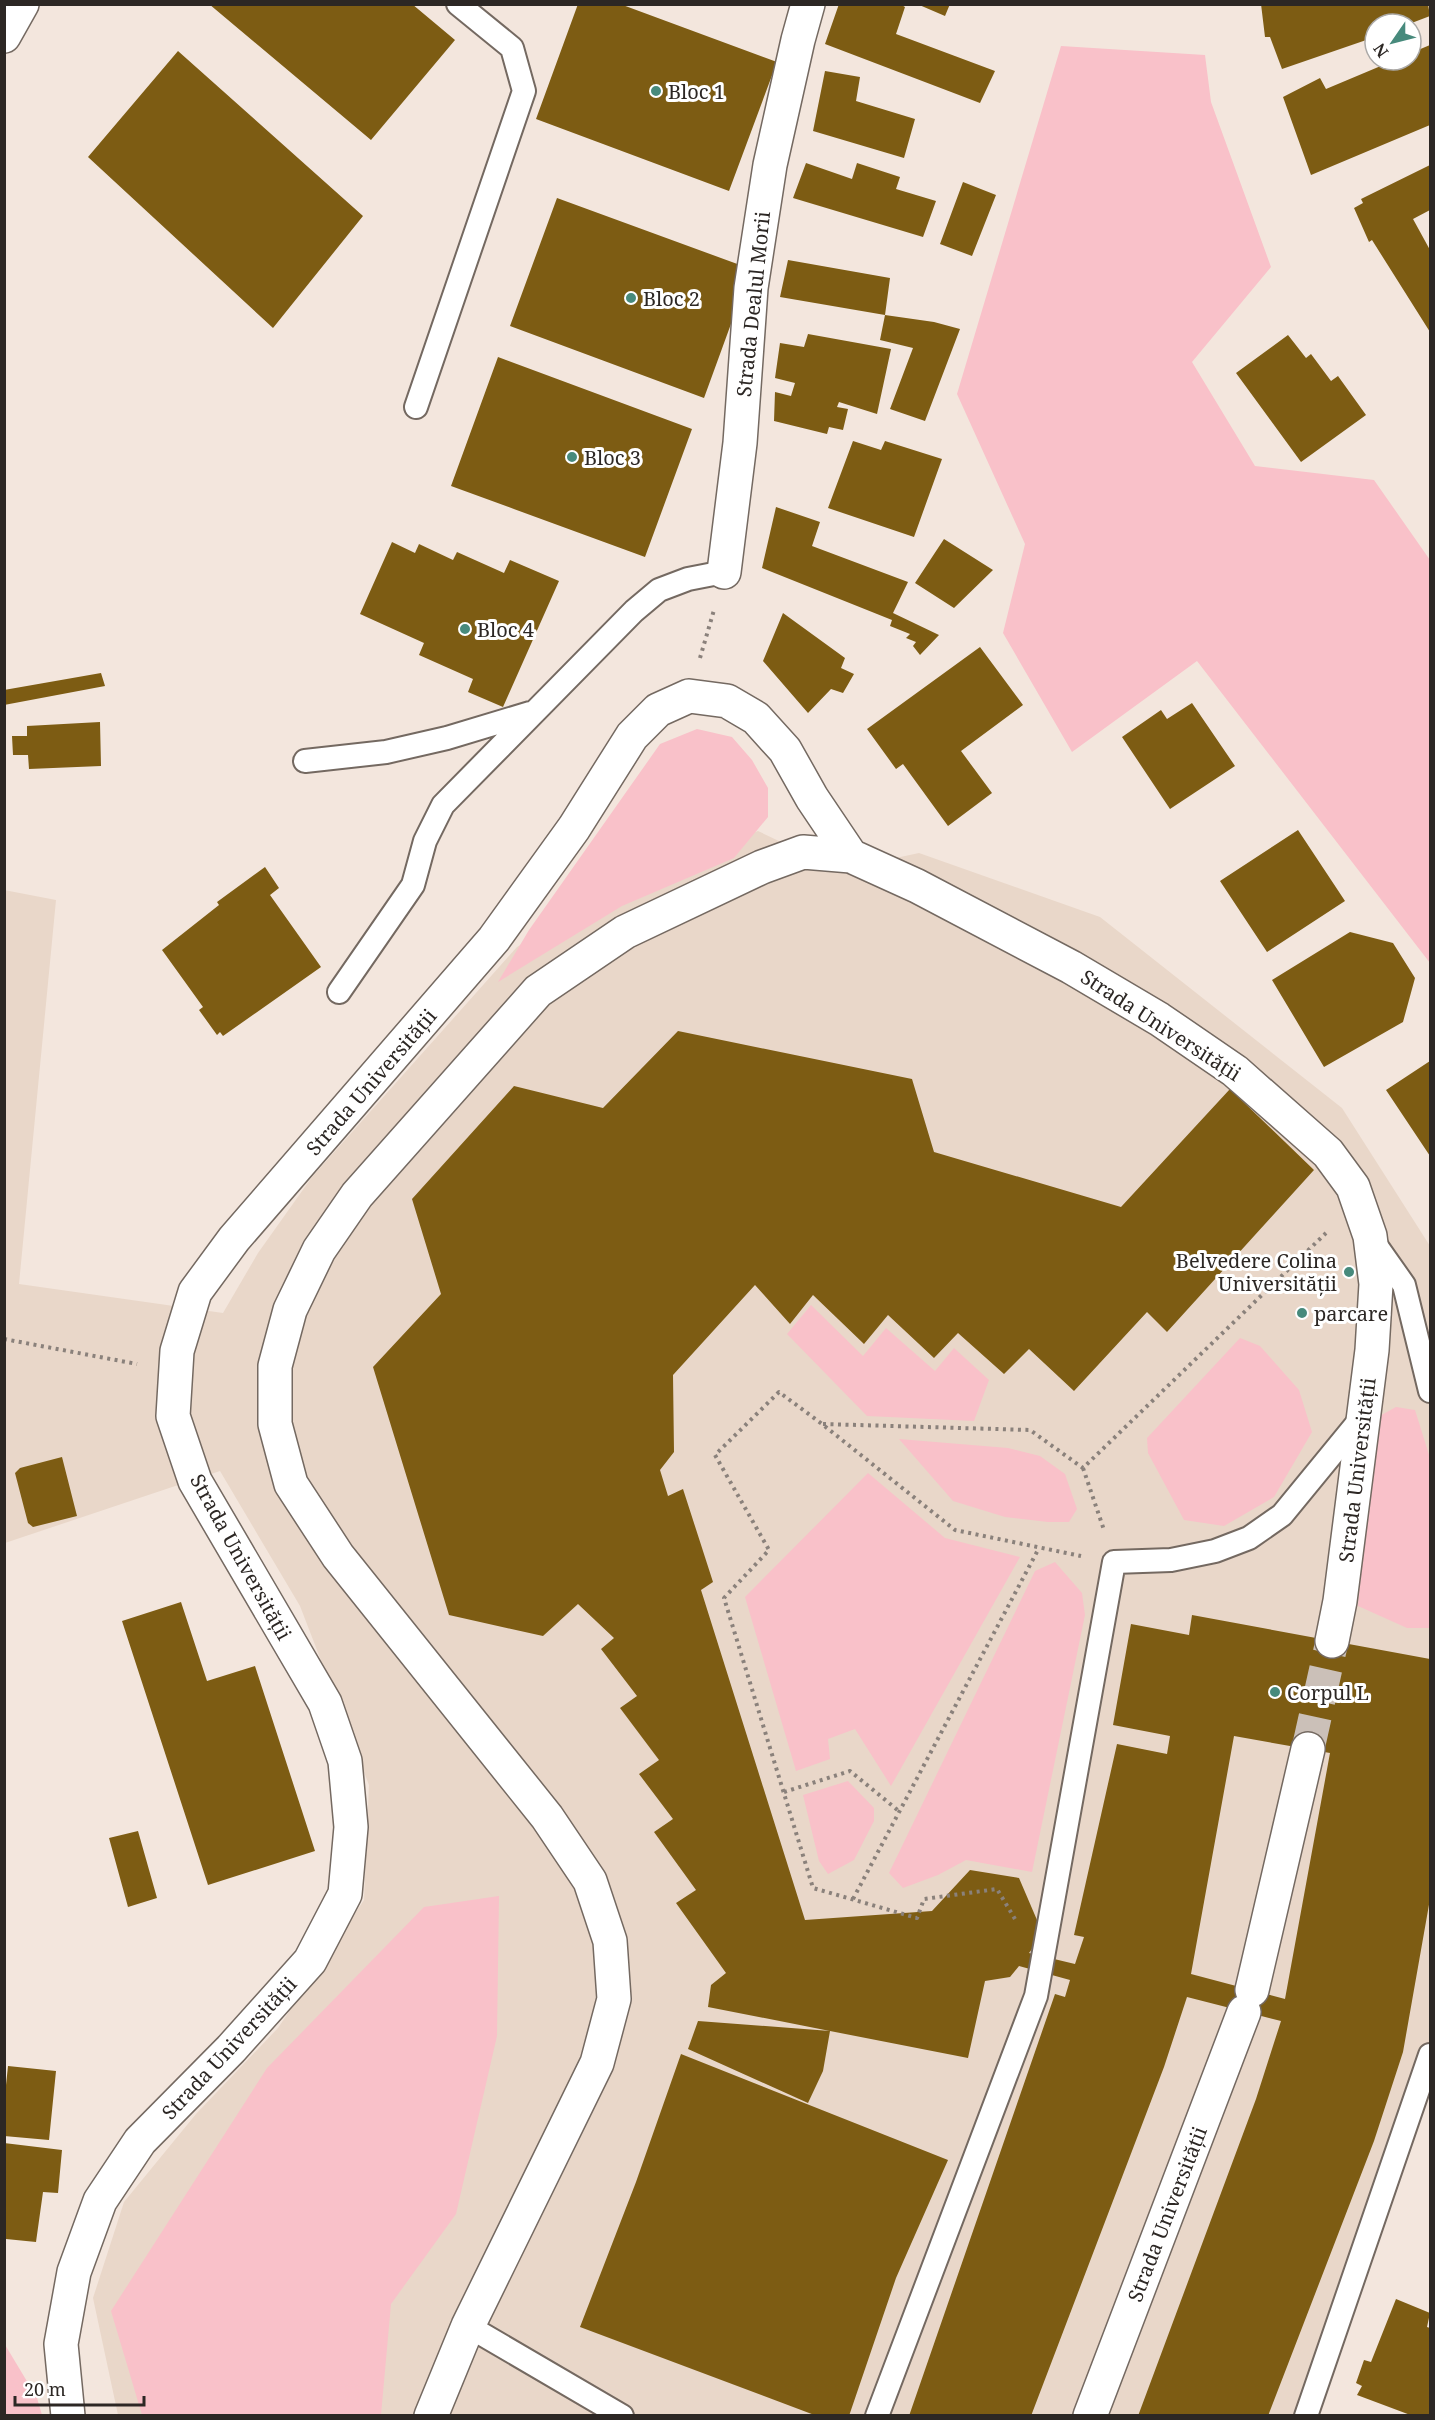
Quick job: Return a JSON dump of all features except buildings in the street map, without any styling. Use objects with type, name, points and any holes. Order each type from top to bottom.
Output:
[{"type":"street","points":[[4,36],[22,4]]},
{"type":"street","name":"Strada Dealul Morii","points":[[724,572],[740,443],[751,288],[770,165],[808,4]]},
{"type":"street","points":[[689,696],[727,700],[756,718],[785,750],[812,798],[851,856]]},
{"type":"street","name":"Strada Universității","points":[[68,2415],[61,2344],[74,2272],[100,2201],[140,2141],[231,2049],[310,1961],[345,1894],[351,1827],[345,1761],[325,1703],[195,1481],[173,1416],[177,1351],[195,1292],[234,1239],[494,939],[574,828],[632,736],[658,710],[689,696]]},
{"type":"street","name":"Strada Universității","points":[[431,2415],[468,2326],[597,2063],[614,1999],[610,1941],[590,1881],[547,1817],[338,1557],[291,1484],[275,1425],[275,1366],[290,1310],[319,1250],[357,1195],[538,991],[625,932],[762,867],[803,852],[851,856],[917,886],[1071,967],[1158,1018],[1235,1071],[1328,1153],[1353,1187],[1370,1236],[1376,1284],[1372,1350],[1340,1601],[1332,1641]]},
{"type":"street","name":"Strada Universității","points":[[1090,2415],[1248,2001],[1308,1749]]},
{"type":"lane","points":[[416,407],[524,91],[512,48],[459,4]]},
{"type":"lane","points":[[339,992],[414,885],[425,841],[443,805],[531,713],[634,611],[659,590],[688,579],[724,572]]},
{"type":"lane","points":[[304,761],[386,752],[447,738],[531,713]]},
{"type":"lane","points":[[1370,1236],[1404,1286],[1431,1391]]},
{"type":"lane","points":[[877,2415],[1036,1996],[1114,1562],[1171,1560],[1215,1551],[1249,1538],[1282,1515],[1364,1414]]},
{"type":"lane","points":[[1306,2415],[1431,2055]]},
{"type":"lane","points":[[468,2326],[622,2415]]},
{"type":"path","points":[[689,696],[724,572]]},
{"type":"path","points":[[1083,1468],[1333,1226]]},
{"type":"path","points":[[4,1339],[176,1371]]},
{"type":"path","points":[[822,1424],[1030,1430],[1083,1468],[1114,1562],[955,1530],[779,1392],[716,1455],[769,1550],[724,1598],[813,1888],[917,1918],[924,1899],[997,1889],[1041,1963]]},
{"type":"path","points":[[853,1899],[1039,1548]]},
{"type":"path","points":[[784,1792],[850,1771],[900,1812]]},
{"type":"shaded area","points":[[1061,46],[1205,55],[1211,102],[1271,267],[1192,362],[1255,466],[1374,480],[1430,560],[1430,963],[1197,661],[1072,752],[1003,633],[1025,544],[957,394]]},
{"type":"shaded area","points":[[697,729],[732,737],[752,760],[768,788],[768,817],[734,858],[622,906],[498,982],[529,930],[660,744]]},
{"type":"shaded area","points":[[758,831],[840,870],[919,853],[1100,917],[1342,1108],[1430,1246],[1430,2056],[1310,2415],[118,2415],[93,2298],[124,2202],[196,2114],[278,2028],[364,1900],[369,1785],[300,1606],[220,1471],[5,1543],[4,890],[56,900],[19,1284],[223,1313],[258,1253],[312,1177],[517,947],[613,889]]},
{"type":"shaded area","points":[[811,1305],[863,1356],[886,1328],[935,1371],[954,1348],[989,1380],[974,1421],[867,1416],[787,1334]]},
{"type":"shaded area","points":[[1240,1338],[1260,1346],[1299,1390],[1312,1432],[1274,1497],[1224,1526],[1184,1520],[1148,1453],[1147,1438]]},
{"type":"shaded area","points":[[1396,1407],[1415,1410],[1430,1458],[1430,1628],[1407,1628],[1358,1606],[1370,1444],[1376,1418]]},
{"type":"shaded area","points":[[899,1439],[1008,1448],[1040,1456],[1065,1474],[1077,1509],[1069,1522],[1048,1522],[1005,1517],[953,1501]]},
{"type":"shaded area","points":[[868,1473],[945,1538],[1020,1557],[891,1786],[855,1729],[828,1739],[830,1759],[796,1771],[745,1597]]},
{"type":"shaded area","points":[[1055,1562],[1082,1593],[1085,1615],[1032,1872],[966,1860],[938,1875],[903,1888],[889,1873],[1035,1571]]},
{"type":"shaded area","points":[[848,1781],[874,1808],[874,1821],[854,1860],[828,1874],[819,1861],[803,1795]]},
{"type":"shaded area","points":[[499,1896],[497,2036],[456,2214],[391,2304],[381,2415],[142,2415],[111,2311],[267,2068],[424,1907]]},
{"type":"shaded area","points":[[4,2343],[37,2398],[42,2415],[5,2415]]},
{"type":"tunnel","points":[[1308,1749],[1332,1641]]},
{"type":"place","name":"Bloc 1","points":[[656,91]]},
{"type":"place","name":"Bloc 2","points":[[631,298]]},
{"type":"place","name":"Bloc 3","points":[[572,457]]},
{"type":"place","name":"Bloc 4","points":[[465,629]]},
{"type":"place","name":"Belvedere Colina Universității","points":[[1349,1272]]},
{"type":"place","name":"parcare","points":[[1302,1313]]},
{"type":"place","name":"Corpul L","points":[[1275,1692]]}]
